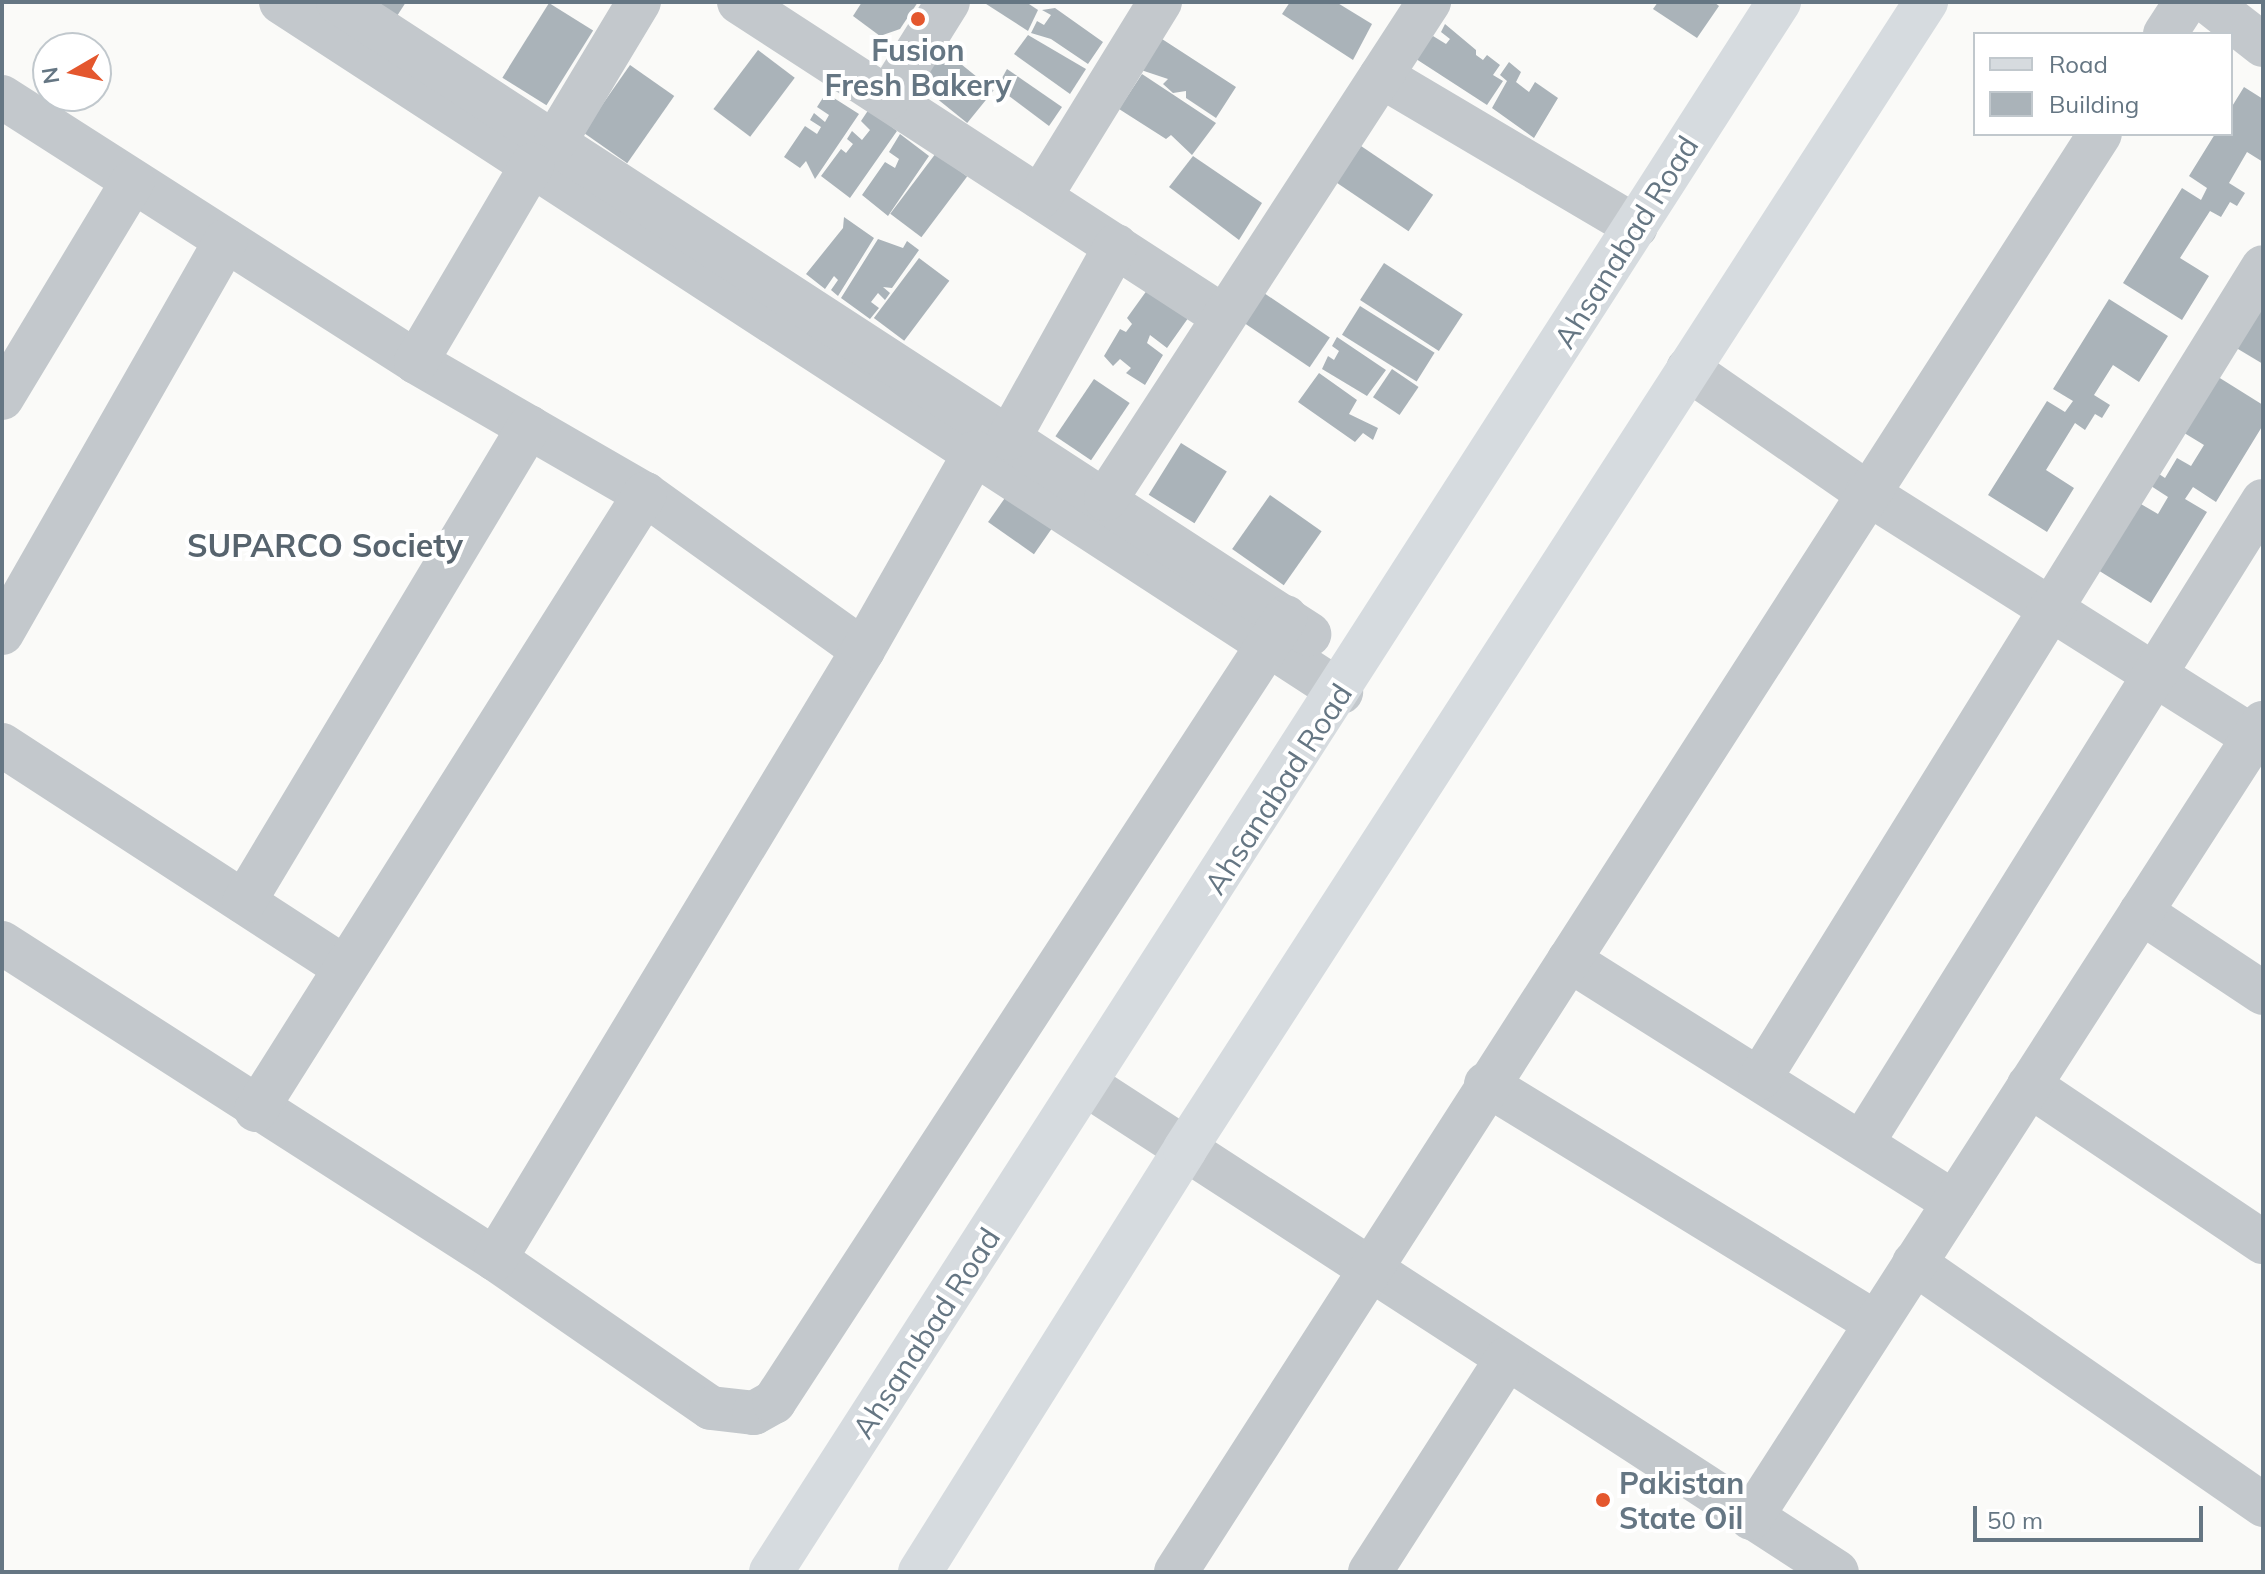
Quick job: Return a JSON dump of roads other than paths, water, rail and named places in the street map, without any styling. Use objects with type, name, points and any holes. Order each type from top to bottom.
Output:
[{"type":"main road","name":"Ahsanabad Road","points":[[771,1572],[1348,680],[1779,2]]},
{"type":"main road","points":[[920,1572],[1185,1149],[1926,2]]},
{"type":"street","points":[[281,2],[544,153]]},
{"type":"street","points":[[338,2],[544,153],[1348,680]]},
{"type":"street","points":[[416,362],[639,2]]},
{"type":"street","points":[[739,2],[1224,317]]},
{"type":"street","points":[[888,98],[948,2]]},
{"type":"street","points":[[1040,197],[1160,2]]},
{"type":"street","points":[[1106,499],[1429,2]]},
{"type":"street","points":[[2166,32],[2186,2]]},
{"type":"street","points":[[2208,2],[2263,45]]},
{"type":"street","points":[[1381,76],[1636,227]]},
{"type":"street","points":[[3,101],[416,362],[645,494],[863,650]]},
{"type":"street","points":[[1176,1572],[1486,1084],[2099,136]]},
{"type":"street","points":[[2,398],[133,181]]},
{"type":"street","points":[[2,633],[226,240]]},
{"type":"street","points":[[495,1259],[863,650],[1116,246]]},
{"type":"street","points":[[1760,1078],[2263,267]]},
{"type":"street","points":[[1688,369],[1867,493],[2152,678],[2259,730],[1751,1518]]},
{"type":"street","points":[[244,902],[529,427]]},
{"type":"street","points":[[992,446],[1106,499],[1277,631]]},
{"type":"street","points":[[256,1110],[342,966],[645,494]]},
{"type":"street","points":[[1862,1143],[2263,501]]},
{"type":"street","points":[[2,943],[256,1110],[495,1259],[711,1408],[754,1413],[774,1402],[1277,631]]},
{"type":"street","points":[[2,745],[342,966]]},
{"type":"street","points":[[2141,912],[2263,993]]},
{"type":"street","points":[[1569,960],[1954,1202]]},
{"type":"street","points":[[1486,1084],[1876,1323]]},
{"type":"street","points":[[1087,1085],[1368,1271],[1837,1572]]},
{"type":"street","points":[[2029,1085],[2263,1242]]},
{"type":"street","points":[[1914,1263],[2263,1505]]},
{"type":"street","points":[[1370,1572],[1507,1359]]},
{"type":"place","name":"Fusion Fresh Bakery","points":[[918,19]]},
{"type":"place","name":"Pakistan State Oil","points":[[1603,1500]]},
{"type":"district","name":"SUPARCO Society","points":[[325,545]]}]
